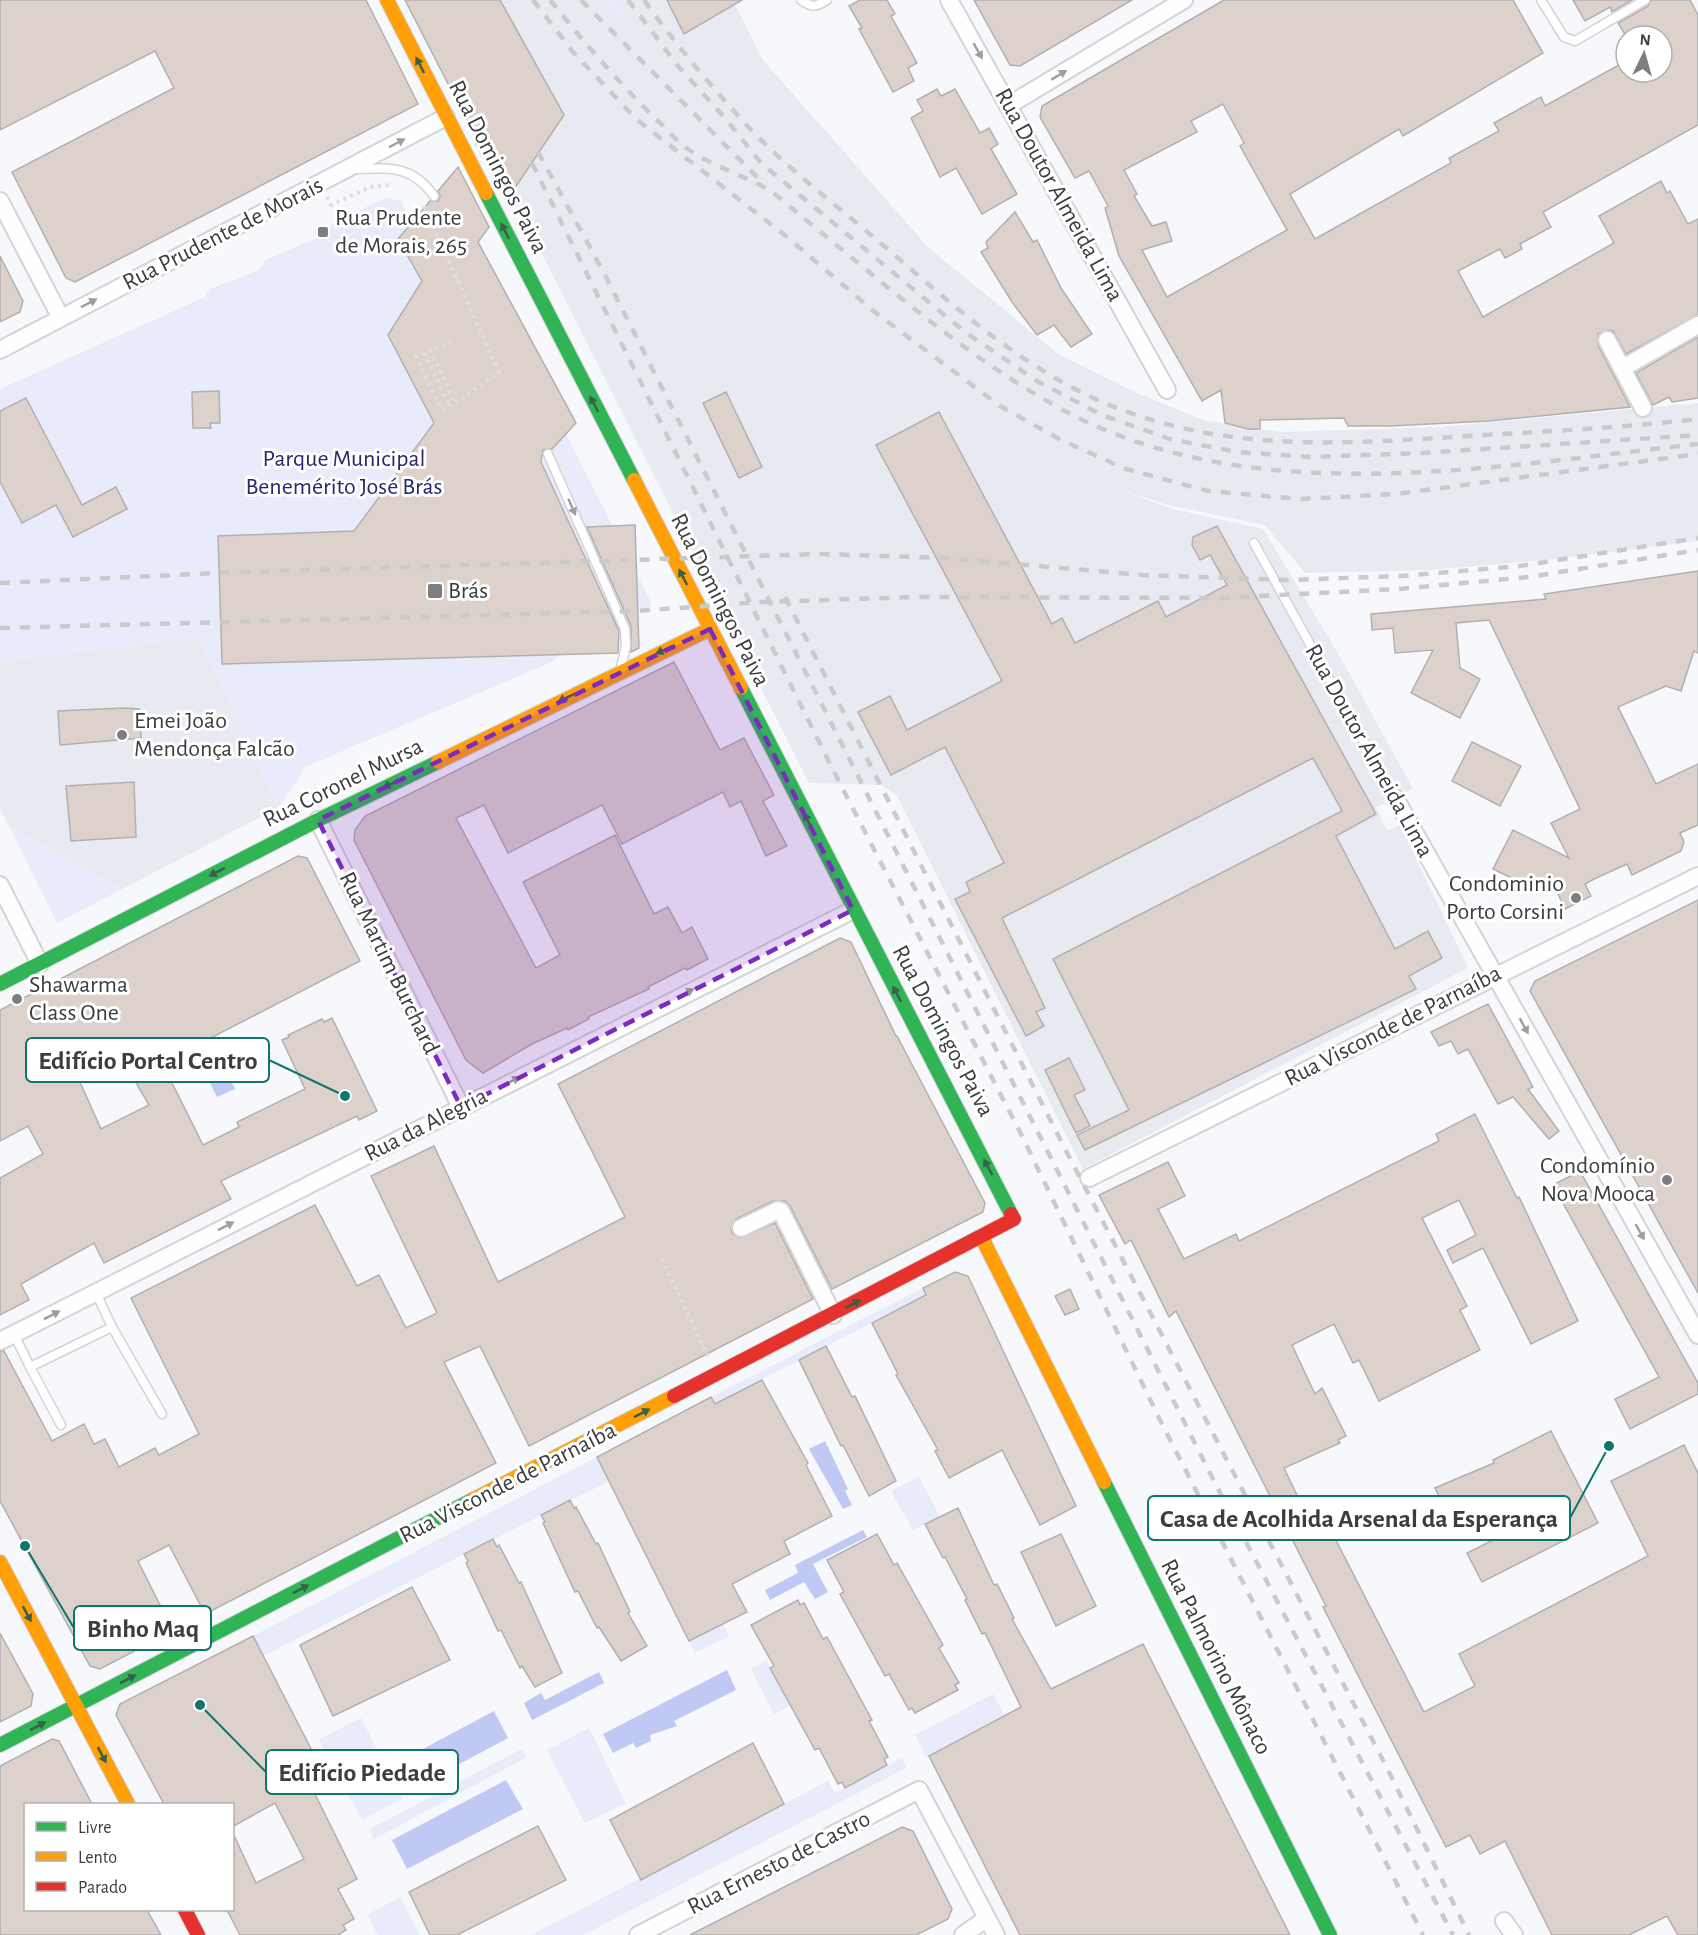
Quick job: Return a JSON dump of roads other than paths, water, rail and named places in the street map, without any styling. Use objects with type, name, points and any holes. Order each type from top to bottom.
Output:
[{"type":"street","name":"Rua Domingos Paiva","points":[[387,0],[853,910],[1014,1219]]},
{"type":"street","name":"Rua Doutor Almeida Lima","points":[[950,0],[1167,390]]},
{"type":"street","points":[[1009,105],[1184,0]]},
{"type":"street","name":"Rua Prudente de Morais","points":[[0,350],[447,117]]},
{"type":"street","points":[[0,201],[61,318]]},
{"type":"street","points":[[1623,368],[1698,325]]},
{"type":"street","points":[[1607,339],[1643,408]]},
{"type":"street","name":"Rua Coronel Mursa","points":[[0,984],[318,820],[710,629]]},
{"type":"street","name":"Rua Doutor Almeida Lima","points":[[1395,798],[1698,1335]]},
{"type":"street","name":"Rua Martim Burchard","points":[[318,820],[461,1107]]},
{"type":"street","name":"Rua Visconde de Parnaíba","points":[[1089,1178],[1698,876]]},
{"type":"street","points":[[0,885],[40,963]]},
{"type":"street","name":"Rua da Alegria","points":[[7,1338],[853,910]]},
{"type":"street","points":[[741,1228],[778,1210],[781,1211],[833,1315]]},
{"type":"street","name":"Rua Visconde de Parnaíba","points":[[0,1745],[982,1238],[1014,1219]]},
{"type":"street","name":"Rua Palmorino Mônaco","points":[[982,1238],[1330,1935]]},
{"type":"street","points":[[0,1562],[127,1803]]},
{"type":"street","name":"Rua Ernesto de Castro","points":[[638,1935],[919,1790],[987,1918]]},
{"type":"street","points":[[186,1911],[198,1935]]},
{"type":"street","points":[[963,1935],[987,1918],[996,1935]]},
{"type":"street","points":[[1504,1921],[1514,1935]]},
{"type":"lane","points":[[801,0],[810,6],[817,6],[827,0]]},
{"type":"lane","points":[[1541,0],[1564,37],[1575,41],[1645,0]]},
{"type":"lane","points":[[348,169],[400,170],[413,174],[434,196]]},
{"type":"lane","points":[[548,454],[626,629],[626,646],[619,672]]},
{"type":"lane","name":"Rua Doutor Almeida Lima","points":[[1254,543],[1395,798]]},
{"type":"lane","points":[[96,1293],[112,1328],[162,1414]]},
{"type":"lane","points":[[30,1367],[112,1328]]},
{"type":"lane","points":[[7,1338],[30,1367],[61,1425]]},
{"type":"water","points":[[266,1041],[271,1054],[228,1074],[235,1089],[217,1097],[204,1071]]},
{"type":"water","points":[[825,1441],[848,1489],[845,1491],[852,1505],[843,1509],[809,1449]]},
{"type":"water","points":[[863,1530],[867,1537],[813,1564],[828,1592],[815,1599],[804,1582],[770,1600],[765,1590],[798,1573],[795,1565]]},
{"type":"water","points":[[727,1670],[736,1690],[674,1721],[677,1726],[650,1735],[651,1741],[636,1748],[633,1743],[613,1753],[603,1734]]},
{"type":"water","points":[[599,1672],[604,1683],[532,1720],[524,1703],[541,1693],[545,1700]]},
{"type":"water","points":[[494,1711],[508,1738],[407,1792],[393,1765]]},
{"type":"water","points":[[506,1780],[523,1809],[407,1869],[392,1840]]},
{"type":"railway","points":[[533,0],[573,52],[636,119],[787,237],[876,313],[1000,406],[1061,440],[1126,469],[1208,491],[1301,499],[1396,494],[1698,454]]},
{"type":"railway","points":[[550,0],[614,75],[684,146],[708,161],[774,194],[928,320],[1029,391],[1065,411],[1138,442],[1215,462],[1295,472],[1376,474],[1458,470],[1698,444]]},
{"type":"railway","points":[[581,0],[762,182]]},
{"type":"railway","points":[[628,0],[678,66],[725,118],[761,163],[965,332],[1037,381],[1102,415],[1170,439],[1237,452],[1312,457],[1422,453],[1698,435]]},
{"type":"railway","points":[[644,0],[724,100],[753,132],[798,174],[998,340],[1049,375],[1126,412],[1176,427],[1226,436],[1277,441],[1328,442],[1565,430],[1698,419]]},
{"type":"railway","points":[[538,152],[605,275],[1216,1485],[1453,1935]]},
{"type":"railway","points":[[532,163],[831,766],[1019,1130],[1160,1420],[1423,1935]]},
{"type":"railway","points":[[0,583],[218,573],[820,554],[945,558],[1143,575],[1288,580],[1402,576],[1520,566],[1698,538]]},
{"type":"railway","points":[[0,628],[637,611],[761,602],[918,597],[1222,598],[1399,589],[1529,577],[1698,550]]},
{"type":"railway","points":[[785,597],[1062,1143],[1386,1766],[1469,1935]]},
{"type":"place","name":"Rua Prudente de Morais, 265","points":[[323,232]]},
{"type":"place","name":"Brás","points":[[435,591]]},
{"type":"place","name":"Emei João Mendonça Falcão","points":[[122,735]]},
{"type":"place","name":"Condominio Porto Corsini","points":[[1576,898]]},
{"type":"place","name":"Shawarma Class One","points":[[17,999]]},
{"type":"place","name":"Edifício Portal Centro","points":[[345,1096]]},
{"type":"place","name":"Condomínio Nova Mooca","points":[[1667,1180]]},
{"type":"place","name":"Casa de Acolhida Arsenal da Esperança","points":[[1609,1446]]},
{"type":"place","name":"Binho Maq","points":[[25,1546]]},
{"type":"place","name":"Edifício Piedade","points":[[200,1705]]},
{"type":"park label","name":"Parque Municipal Benemérito José Brás","points":[[344,473]]}]
